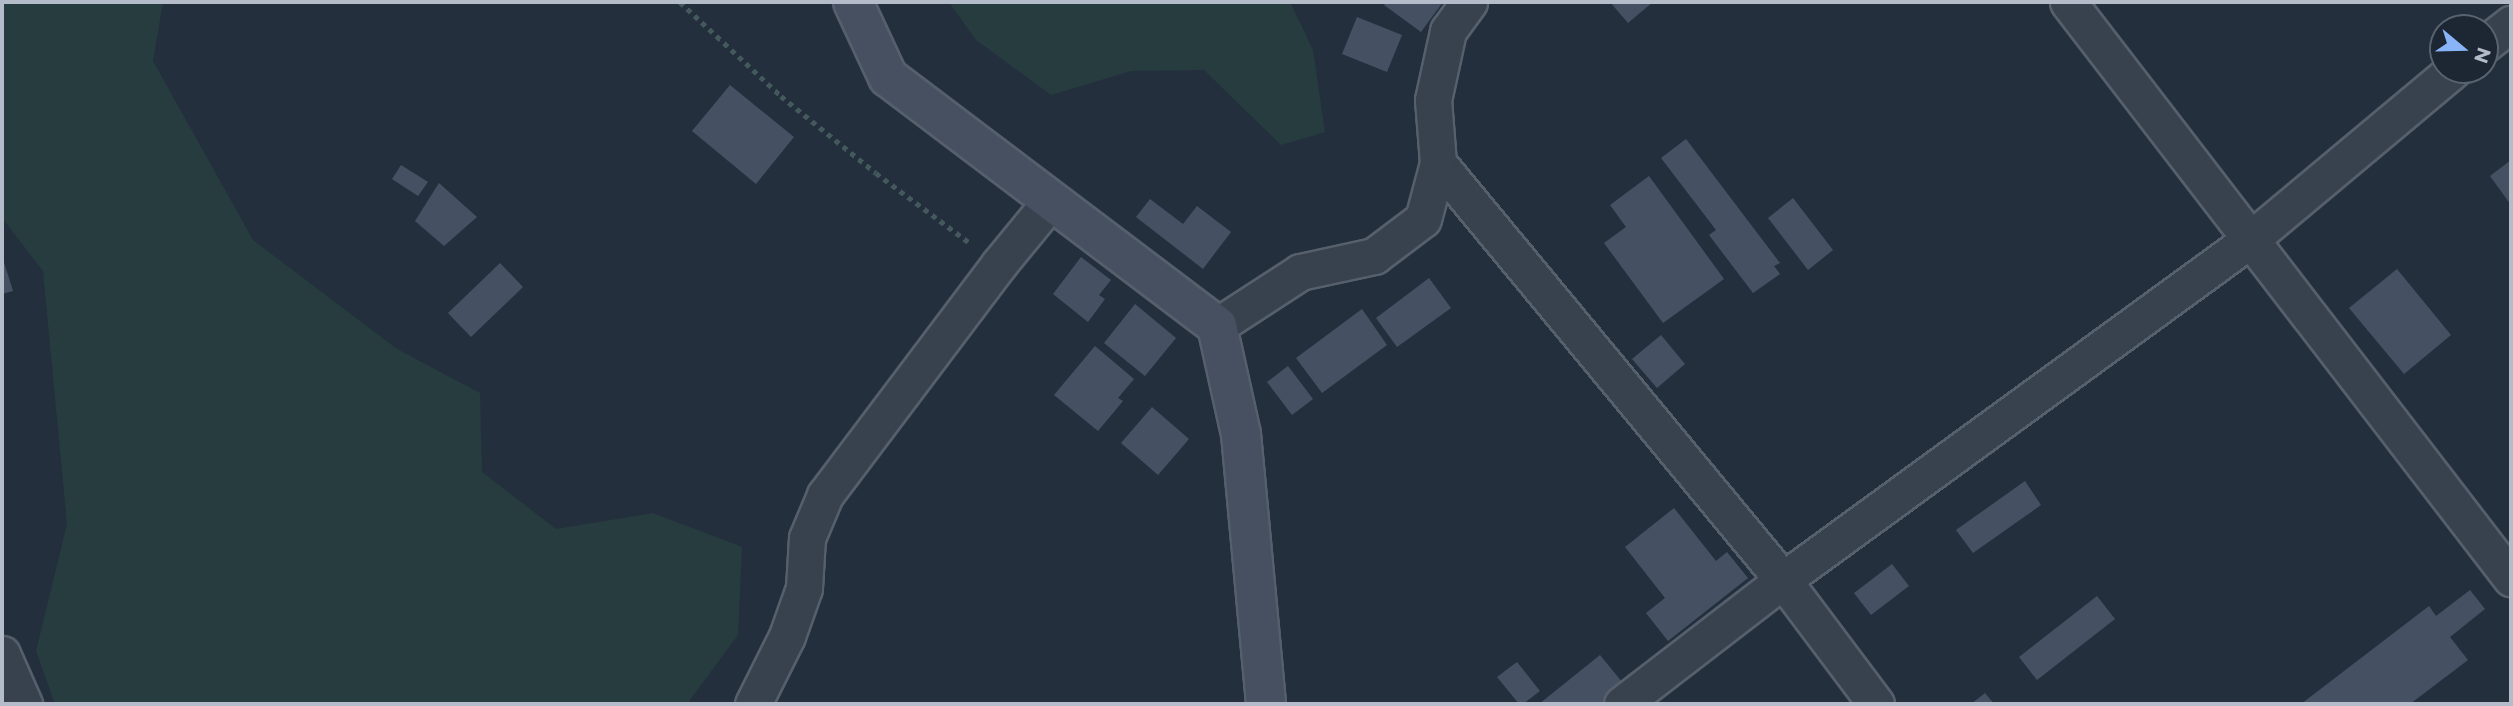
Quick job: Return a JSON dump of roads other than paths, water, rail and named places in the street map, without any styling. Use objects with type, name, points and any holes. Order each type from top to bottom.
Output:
[{"type":"street","points":[[853,2],[888,77],[1217,326],[1241,434],[1266,704]]},
{"type":"street","points":[[1217,326],[1300,272],[1374,256],[1423,219],[1438,163],[1433,100],[1448,31],[1469,2]]},
{"type":"street","points":[[2068,2],[2511,578]]},
{"type":"street","points":[[1622,704],[1783,580],[2251,239],[2436,84]]},
{"type":"street","points":[[1438,163],[1783,580],[1876,704]]},
{"type":"street","points":[[753,704],[796,612],[804,588],[807,538],[825,495],[999,264],[1050,202]]},
{"type":"street","points":[[2,654],[23,704]]}]
